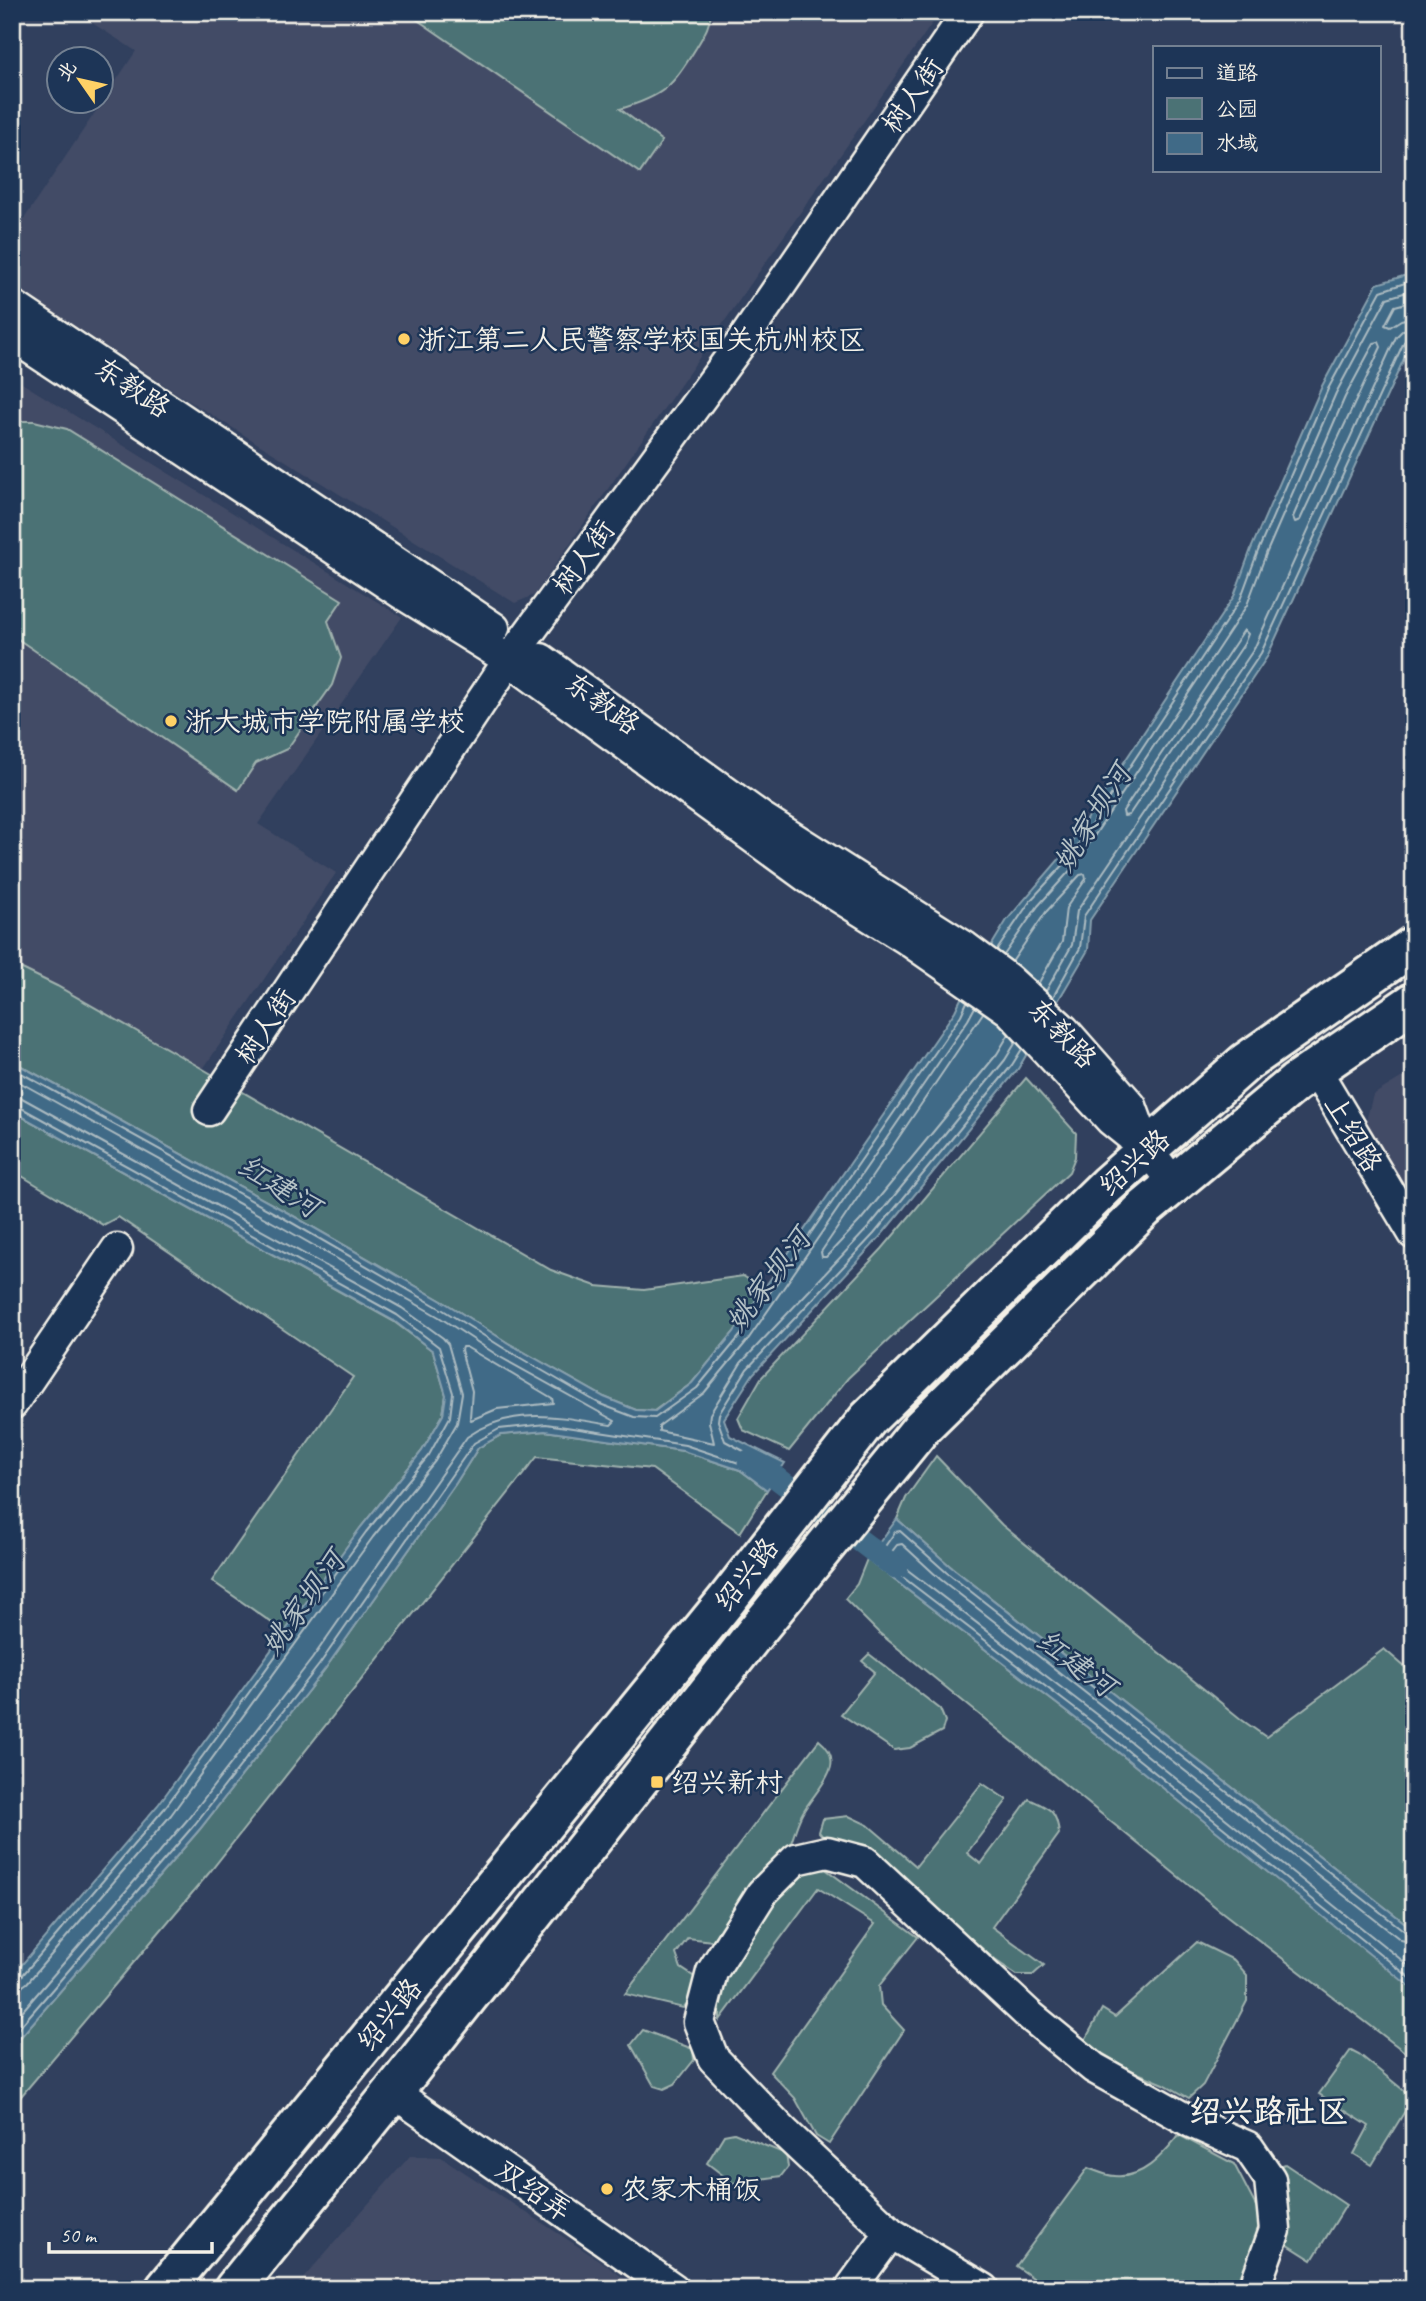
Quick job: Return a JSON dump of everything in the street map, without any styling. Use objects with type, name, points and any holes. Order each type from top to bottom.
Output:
[{"type":"main road","name":"绍兴路","points":[[165,2289],[726,1601],[868,1419],[1107,1185],[1246,1062],[1414,946]]},
{"type":"main road","name":"绍兴路","points":[[234,2289],[922,1427],[1144,1209],[1295,1083],[1414,1002]]},
{"type":"street","name":"树人街","points":[[209,1110],[514,652],[741,344],[968,12]]},
{"type":"street","name":"东教路","points":[[12,305],[514,652],[762,818],[913,929],[1010,1011],[1121,1113],[1174,1184]]},
{"type":"street","name":"东教路","points":[[12,336],[401,593],[514,652]]},
{"type":"street","name":"上绍路","points":[[1315,1069],[1414,1234]]},
{"type":"street","points":[[12,1404],[117,1249]]},
{"type":"street","points":[[984,2289],[891,2233],[784,2132],[713,2057],[699,2022],[712,1972],[762,1893],[796,1859],[827,1852],[865,1862],[1028,2014],[1094,2068],[1191,2122],[1248,2147],[1270,2179],[1275,2230],[1252,2289]]},
{"type":"street","name":"双绍弄","points":[[393,2092],[674,2289]]},
{"type":"street","points":[[850,2289],[891,2233]]},
{"type":"shaded area","name":"浙江第二人民警察学校国关杭州校区","points":[[75,12],[940,12],[534,595],[515,603],[178,394],[12,284],[12,237],[93,116],[116,116],[116,81],[136,51]]},
{"type":"shaded area","name":"浙大城市学院附属学校","points":[[12,377],[402,617],[258,824],[336,873],[203,1069],[57,986],[12,964]]},
{"type":"shaded area","points":[[1414,1070],[1414,1219],[1363,1132],[1373,1095]]},
{"type":"shaded area","points":[[410,2156],[441,2157],[605,2264],[638,2289],[294,2289]]},
{"type":"green space","points":[[406,12],[711,12],[704,35],[673,81],[657,94],[620,109],[662,141],[640,173]]},
{"type":"green space","points":[[12,421],[34,421],[67,429],[342,600],[328,621],[341,658],[332,685],[287,749],[256,763],[238,790],[12,635]]},
{"type":"green space","points":[[12,964],[57,986],[551,1270],[596,1286],[644,1290],[743,1276],[764,1289],[734,1332],[692,1383],[654,1411],[636,1410],[604,1397],[290,1214],[12,1061]]},
{"type":"green space","points":[[1026,1078],[1076,1133],[1075,1157],[1069,1172],[848,1378],[789,1451],[743,1430],[738,1418],[761,1378],[882,1249]]},
{"type":"green space","points":[[12,1111],[393,1321],[433,1351],[446,1395],[443,1415],[422,1451],[361,1527],[285,1632],[212,1581],[353,1377],[118,1217],[103,1225],[12,1170]]},
{"type":"green space","points":[[545,1431],[683,1451],[740,1470],[767,1490],[740,1533],[652,1469],[537,1457],[209,1873],[12,2107],[12,2047],[200,1829],[325,1669],[478,1448],[501,1435]]},
{"type":"green space","points":[[936,1456],[1002,1525],[1266,1737],[1384,1649],[1414,1675],[1414,1930],[950,1566],[897,1519],[906,1498]]},
{"type":"green space","points":[[867,1559],[1087,1727],[1414,1989],[1414,2059],[1218,1909],[878,1632],[845,1599],[857,1584]]},
{"type":"green space","points":[[869,1654],[940,1709],[945,1721],[942,1731],[910,1748],[894,1750],[841,1714],[875,1672],[862,1661]]},
{"type":"green space","points":[[819,1740],[828,1749],[831,1768],[802,1814],[786,1854],[743,1898],[712,1941],[688,1938],[676,1954],[681,1968],[699,1980],[696,1993],[683,2008],[625,1994]]},
{"type":"green space","points":[[982,1783],[1007,1800],[967,1853],[981,1864],[1029,1799],[1051,1811],[1058,1826],[1059,1834],[992,1927],[1044,1965],[1033,1975],[1017,1975],[995,1960],[865,1845],[824,1838],[819,1832],[823,1819],[849,1816],[868,1825],[916,1866]]},
{"type":"green space","points":[[807,1868],[824,1868],[918,1937],[879,1986],[881,2005],[904,2030],[829,2144],[816,2136],[795,2098],[770,2072],[875,1924],[818,1888],[720,2020],[720,1996],[725,1968],[773,1896]]},
{"type":"green space","points":[[1197,1942],[1234,1960],[1247,1975],[1247,2001],[1203,2085],[1189,2098],[1128,2069],[1084,2042],[1102,2009],[1115,2017]]},
{"type":"green space","points":[[643,2030],[693,2049],[694,2060],[675,2084],[664,2089],[654,2086],[631,2045]]},
{"type":"green space","points":[[1351,2050],[1413,2098],[1372,2165],[1354,2154],[1369,2126],[1319,2094]]},
{"type":"green space","points":[[734,2133],[786,2154],[788,2167],[781,2176],[733,2183],[707,2163],[724,2135]]},
{"type":"green space","points":[[1179,2135],[1234,2164],[1259,2212],[1259,2232],[1249,2271],[1236,2289],[1049,2289],[1016,2266],[1088,2168],[1112,2176],[1135,2174],[1152,2164]]},
{"type":"green space","points":[[1285,2164],[1346,2205],[1312,2260],[1285,2243],[1287,2204],[1273,2168]]},
{"type":"water","name":"姚家坝河","points":[[1414,270],[1414,337],[1267,657],[1090,920],[1088,950],[1018,1069],[879,1238],[753,1374],[724,1419],[730,1436],[785,1463],[767,1490],[740,1470],[683,1451],[545,1431],[501,1435],[478,1448],[325,1669],[200,1829],[12,2047],[12,1976],[158,1805],[361,1527],[422,1451],[443,1415],[446,1395],[433,1351],[394,1321],[12,1111],[12,1061],[290,1214],[604,1397],[636,1410],[655,1411],[692,1383],[734,1332],[955,1011],[968,984],[1007,920],[1062,856],[1234,596],[1251,549],[1322,386],[1377,284],[1410,274]]},
{"type":"water","points":[[897,1519],[950,1566],[1414,1930],[1414,1990],[1087,1727],[867,1559]]},
{"type":"waterway","name":"红建河","points":[[749,1461],[765,1469],[896,1568]]},
{"type":"place","name":"浙江第二人民警察学校国关杭州校区","points":[[404,339]]},
{"type":"place","name":"浙大城市学院附属学校","points":[[171,721]]},
{"type":"place","name":"绍兴新村","points":[[657,1782]]},
{"type":"place","name":"农家木桶饭","points":[[607,2189]]},
{"type":"district","name":"绍兴路社区","points":[[1269,2111]]}]
